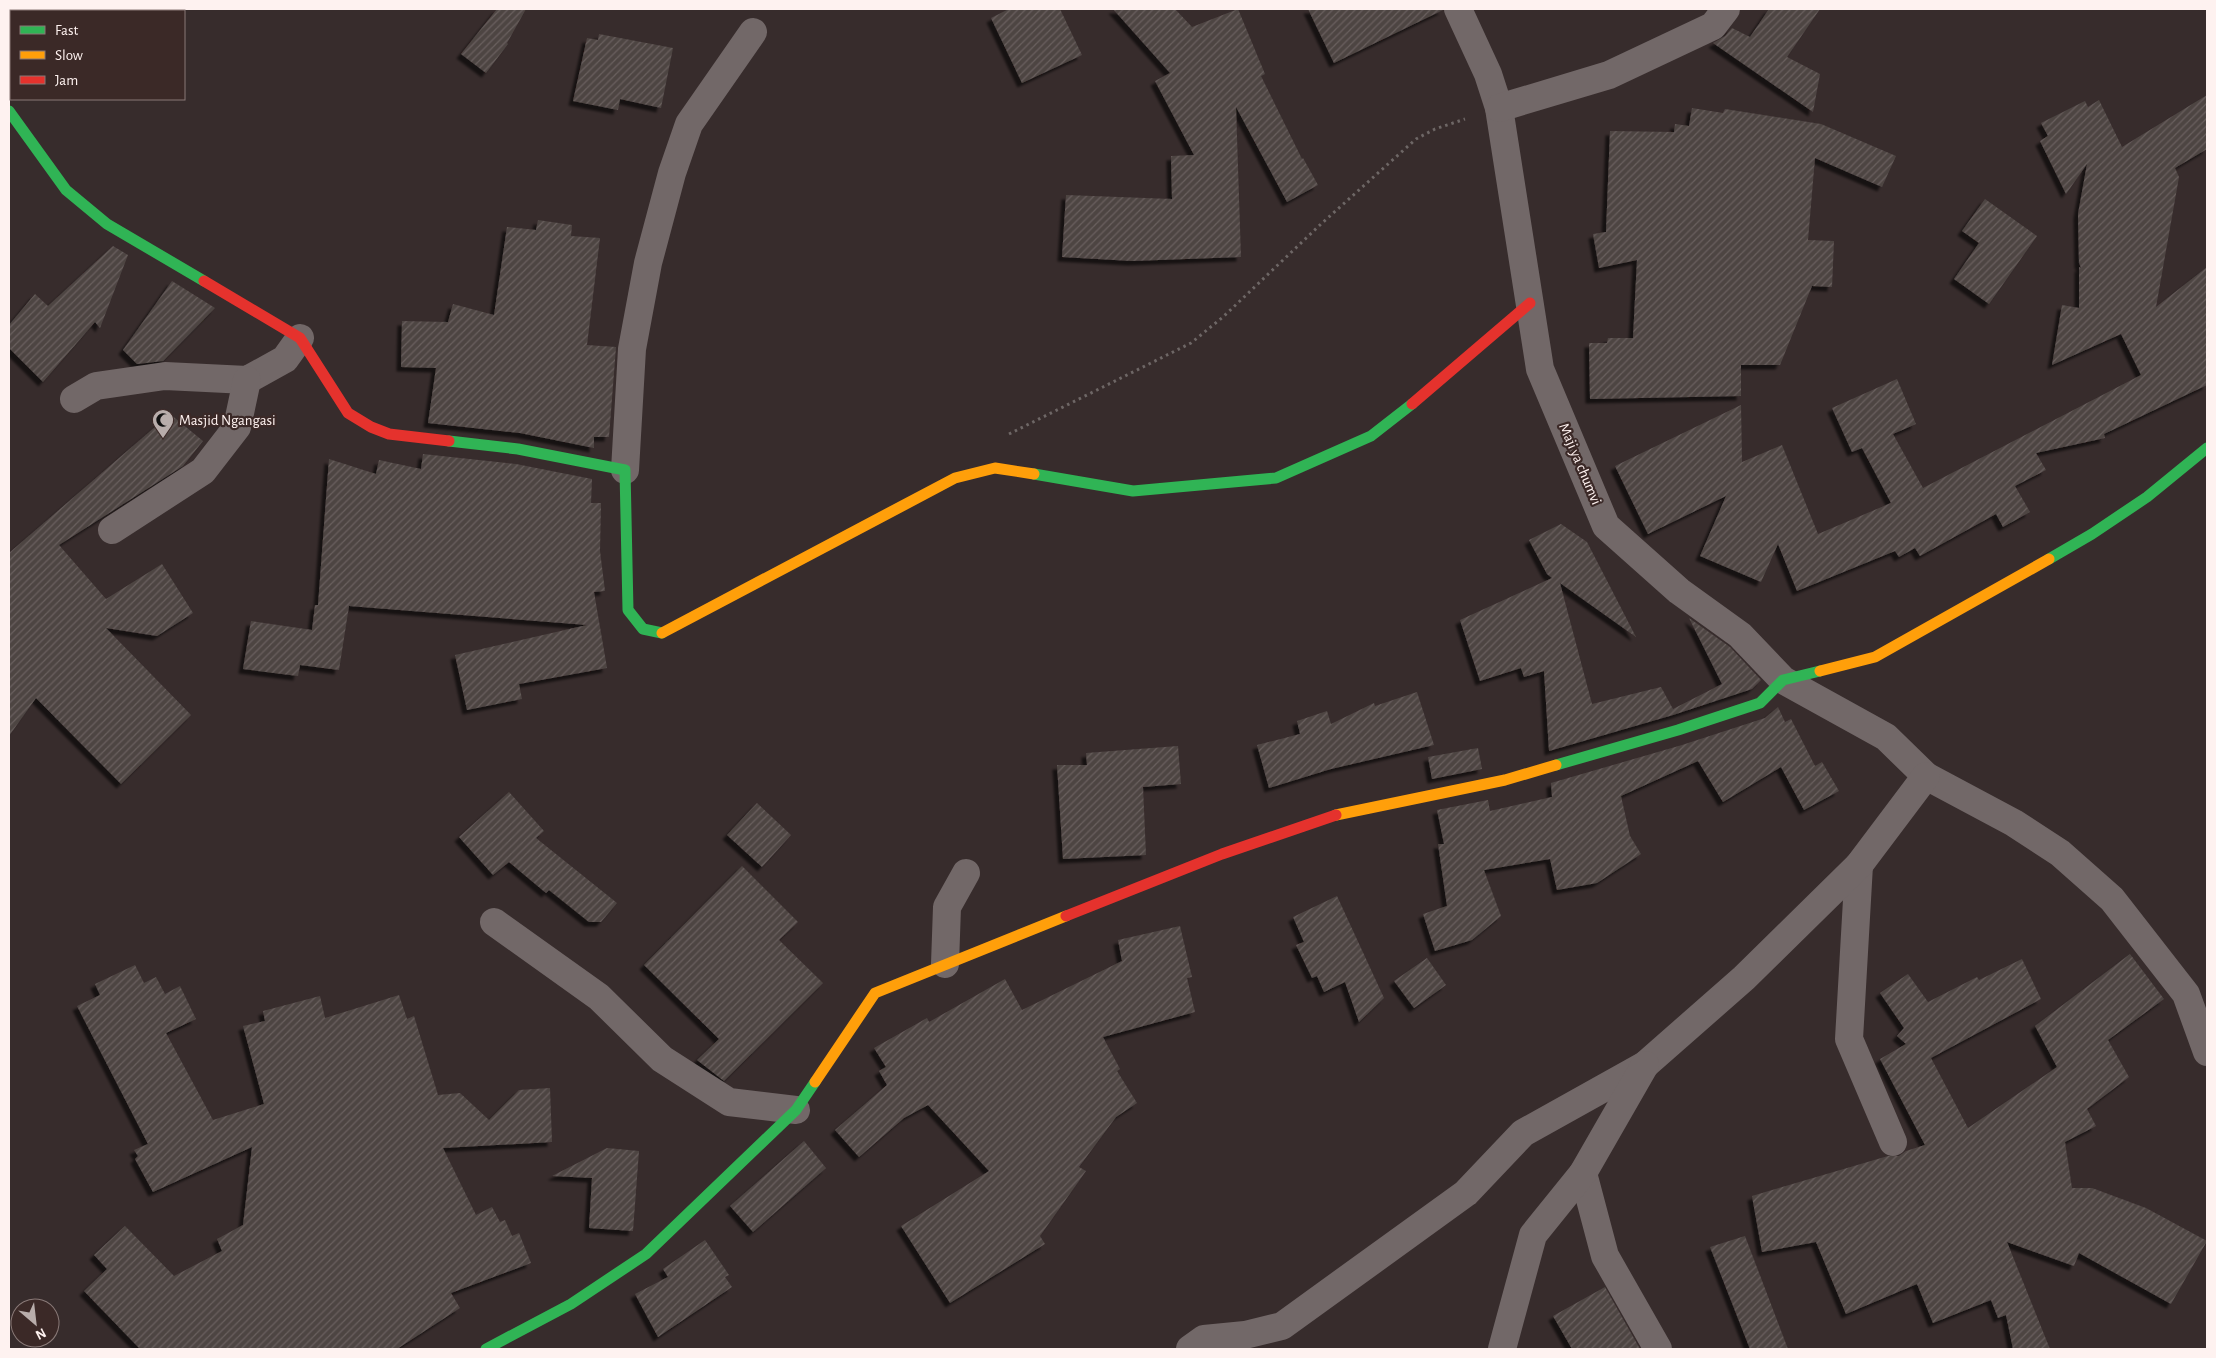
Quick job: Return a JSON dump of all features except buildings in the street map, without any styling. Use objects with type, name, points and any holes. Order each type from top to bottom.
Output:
[{"type":"street","name":"Maji ya chumvi","points":[[1458,9],[1488,74],[1499,108],[1540,369],[1606,526],[1679,590],[1740,635],[1783,680],[1886,737],[1926,776],[2014,823],[2060,853],[2112,899],[2186,994],[2207,1052]]},
{"type":"street","points":[[1499,108],[1609,75],[1713,26],[1726,9]]},
{"type":"street","points":[[753,32],[689,124],[672,173],[648,263],[632,349],[625,470],[628,610],[644,629],[661,634],[955,478],[996,468],[1133,491],[1276,478],[1371,436],[1438,384],[1530,303]]},
{"type":"street","points":[[9,111],[66,190],[107,224],[300,338],[348,413],[371,427],[389,434],[518,449],[625,470]]},
{"type":"street","points":[[74,398],[96,386],[165,376],[247,380],[285,359],[300,338]]},
{"type":"street","points":[[112,530],[203,471],[236,427],[247,380]]},
{"type":"street","points":[[486,1349],[571,1304],[646,1254],[796,1110],[875,993],[1222,854],[1326,818],[1505,780],[1678,730],[1760,702],[1783,680],[1875,657],[2092,534],[2147,497],[2207,448]]},
{"type":"street","points":[[1190,1349],[1204,1339],[1245,1335],[1282,1326],[1466,1193],[1523,1132],[1644,1065],[1744,978],[1859,865],[1926,776]]},
{"type":"street","points":[[1859,865],[1849,1039],[1893,1142]]},
{"type":"street","points":[[945,964],[947,906],[966,873]]},
{"type":"street","points":[[494,922],[599,997],[662,1059],[729,1102],[796,1110]]},
{"type":"street","points":[[1502,1349],[1533,1235],[1583,1173],[1644,1065]]},
{"type":"street","points":[[1583,1173],[1605,1256],[1658,1349]]},
{"type":"path","points":[[1005,436],[1191,343],[1223,318],[1328,217],[1416,139],[1451,123],[1499,108]]},
{"type":"traffic: fast","points":[[9,111],[66,190],[107,224],[204,281]]},
{"type":"traffic: fast","points":[[1034,474],[1133,491],[1276,478],[1371,436],[1412,404]]},
{"type":"traffic: fast","points":[[449,441],[518,449],[625,470],[628,610],[643,629],[662,633]]},
{"type":"traffic: fast","points":[[2049,559],[2092,534],[2147,497],[2207,448]]},
{"type":"traffic: fast","points":[[1556,765],[1678,730],[1760,703],[1783,680],[1820,671]]},
{"type":"traffic: fast","points":[[486,1349],[571,1304],[646,1254],[796,1110],[815,1082]]},
{"type":"traffic: slow","points":[[662,633],[955,478],[995,468],[1034,474]]},
{"type":"traffic: slow","points":[[1820,671],[1875,657],[2049,559]]},
{"type":"traffic: slow","points":[[1336,815],[1505,780],[1556,765]]},
{"type":"traffic: slow","points":[[815,1082],[875,993],[1066,916]]},
{"type":"traffic: jam","points":[[204,281],[300,338],[348,413],[371,427],[389,434],[449,441]]},
{"type":"traffic: jam","points":[[1412,404],[1530,303]]},
{"type":"traffic: jam","points":[[1066,916],[1222,854],[1336,815]]},
{"type":"place","name":"Masjid Ngangasi","points":[[163,439]]}]
